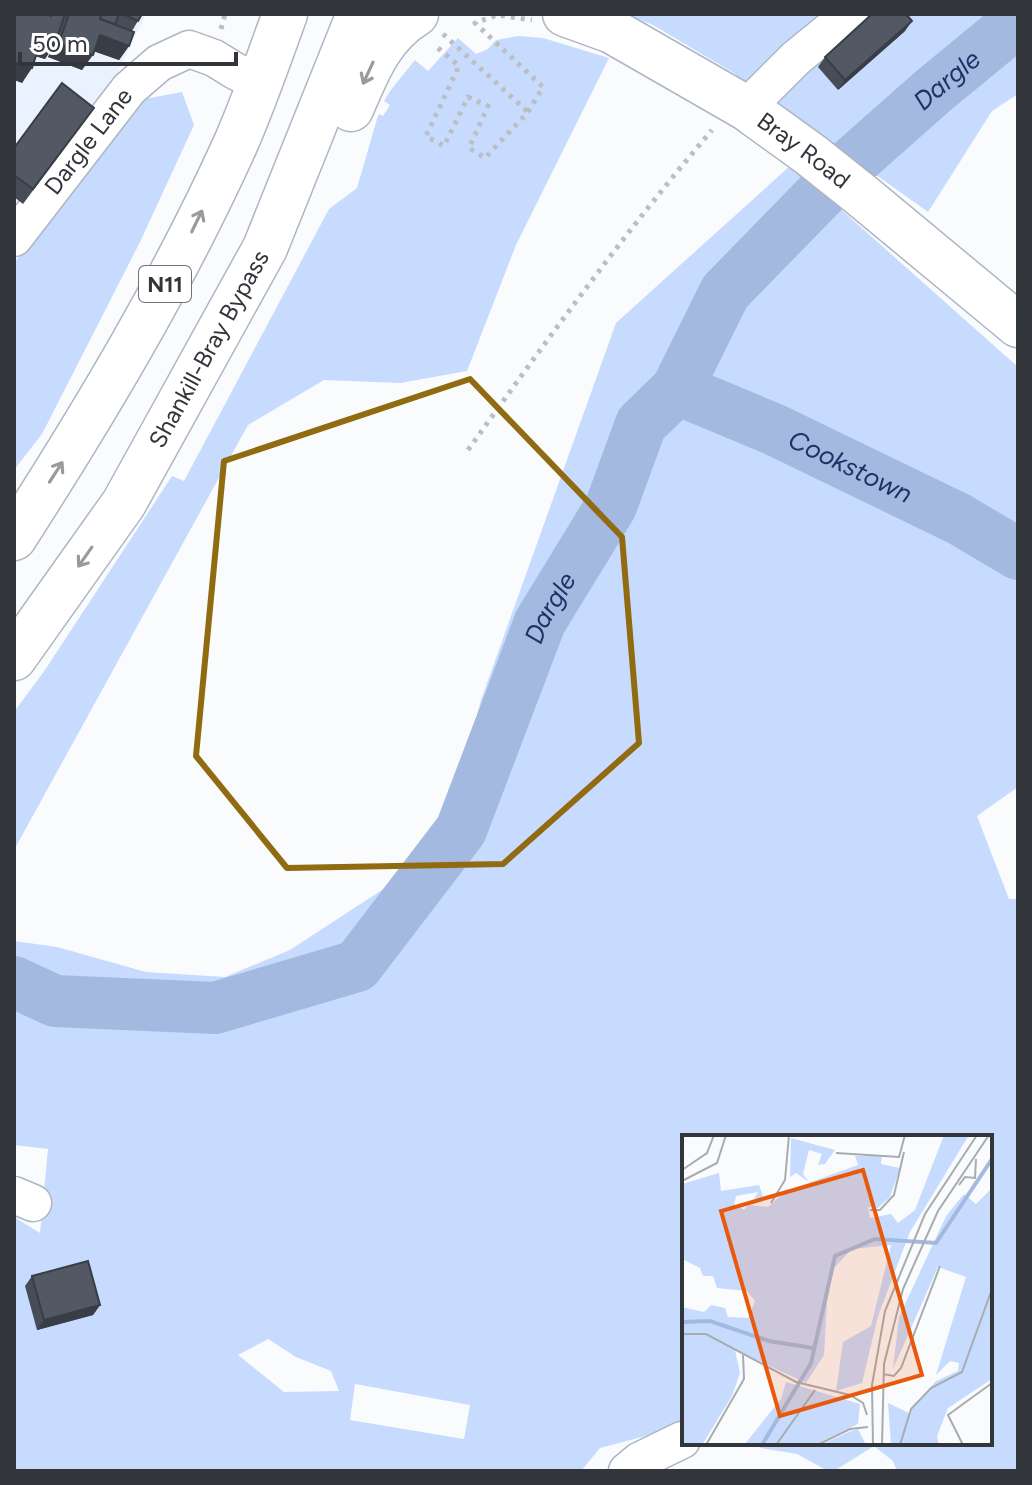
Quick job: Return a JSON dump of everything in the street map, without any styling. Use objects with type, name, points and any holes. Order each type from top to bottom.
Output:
[{"type":"main road","name":"N11","points":[[14,538],[80,434],[176,264],[235,145],[285,14]]},
{"type":"main road","name":"Shankill-Bray Bypass","points":[[14,658],[124,503],[265,248],[359,14]]},
{"type":"main road","name":"Bray Road","points":[[565,14],[612,31],[746,108],[860,194],[1018,325]]},
{"type":"main road","points":[[265,248],[347,118],[371,64],[390,34],[404,21],[429,29]]},
{"type":"street","points":[[746,108],[796,58],[850,14]]},
{"type":"street","name":"Dargle Lane","points":[[14,238],[129,89],[159,63],[189,49],[214,58],[260,83]]},
{"type":"street","points":[[627,1471],[639,1461],[682,1440]]},
{"type":"path","points":[[429,29],[528,112]]},
{"type":"path","points":[[429,29],[459,66],[426,136],[444,146],[468,97],[488,106],[469,148],[485,158],[528,112],[543,87],[491,39]]},
{"type":"path","points":[[468,450],[570,308],[677,170],[722,118],[746,108]]},
{"type":"highlighted area","points":[[470,379],[622,537],[639,743],[503,864],[287,868],[196,756],[224,461]]},
{"type":"shaded area","points":[[14,14],[146,14],[94,121],[26,212],[14,204]]},
{"type":"shaded area","points":[[625,14],[1018,14],[1018,94],[992,111],[928,212],[732,72],[653,25]]},
{"type":"shaded area","points":[[518,36],[543,38],[609,58],[516,245],[467,371],[400,383],[324,380],[248,425],[14,850],[14,712],[172,476],[184,481],[329,209],[357,188],[377,119],[390,105],[384,101],[390,91],[415,60],[428,71],[458,38],[476,54],[488,49],[496,40]]},
{"type":"shaded area","points":[[182,92],[194,125],[140,242],[42,434],[14,470],[14,263],[139,100]]},
{"type":"shaded area","points":[[791,165],[1018,367],[1018,787],[977,816],[1009,899],[1018,899],[1018,1471],[897,1471],[893,1461],[874,1446],[834,1471],[828,1471],[797,1454],[756,1445],[992,1445],[992,1135],[682,1135],[682,1427],[600,1448],[581,1471],[14,1471],[14,1217],[40,1233],[48,1149],[14,1145],[14,941],[57,947],[146,972],[225,977],[290,950],[385,888],[457,793],[481,700],[616,323]],"holes":[[[268,1339],[296,1357],[331,1371],[339,1391],[284,1392],[238,1355]],[[355,1384],[470,1405],[464,1439],[350,1420]]]},
{"type":"building","points":[[14,14],[65,14],[55,44],[41,40],[32,68],[14,62]]},
{"type":"building","points":[[69,14],[102,14],[100,19],[134,32],[129,46],[100,35],[93,55],[59,43]]},
{"type":"building","points":[[102,14],[119,14],[115,24],[100,19]]},
{"type":"building","points":[[123,14],[142,14],[138,21]]},
{"type":"building","points":[[872,14],[906,14],[912,21],[845,80],[825,57]]},
{"type":"building","points":[[62,83],[94,108],[33,189],[14,175],[14,148]]},
{"type":"building","points":[[88,1261],[100,1305],[44,1320],[32,1276]]},
{"type":"waterway","name":"Dargle","points":[[14,982],[55,1001],[215,1008],[357,966],[461,830],[540,622],[611,506],[641,424],[677,389],[725,292],[846,168],[1018,21]]},
{"type":"waterway","name":"Cookstown","points":[[677,389],[773,429],[959,519],[1018,554]]}]
